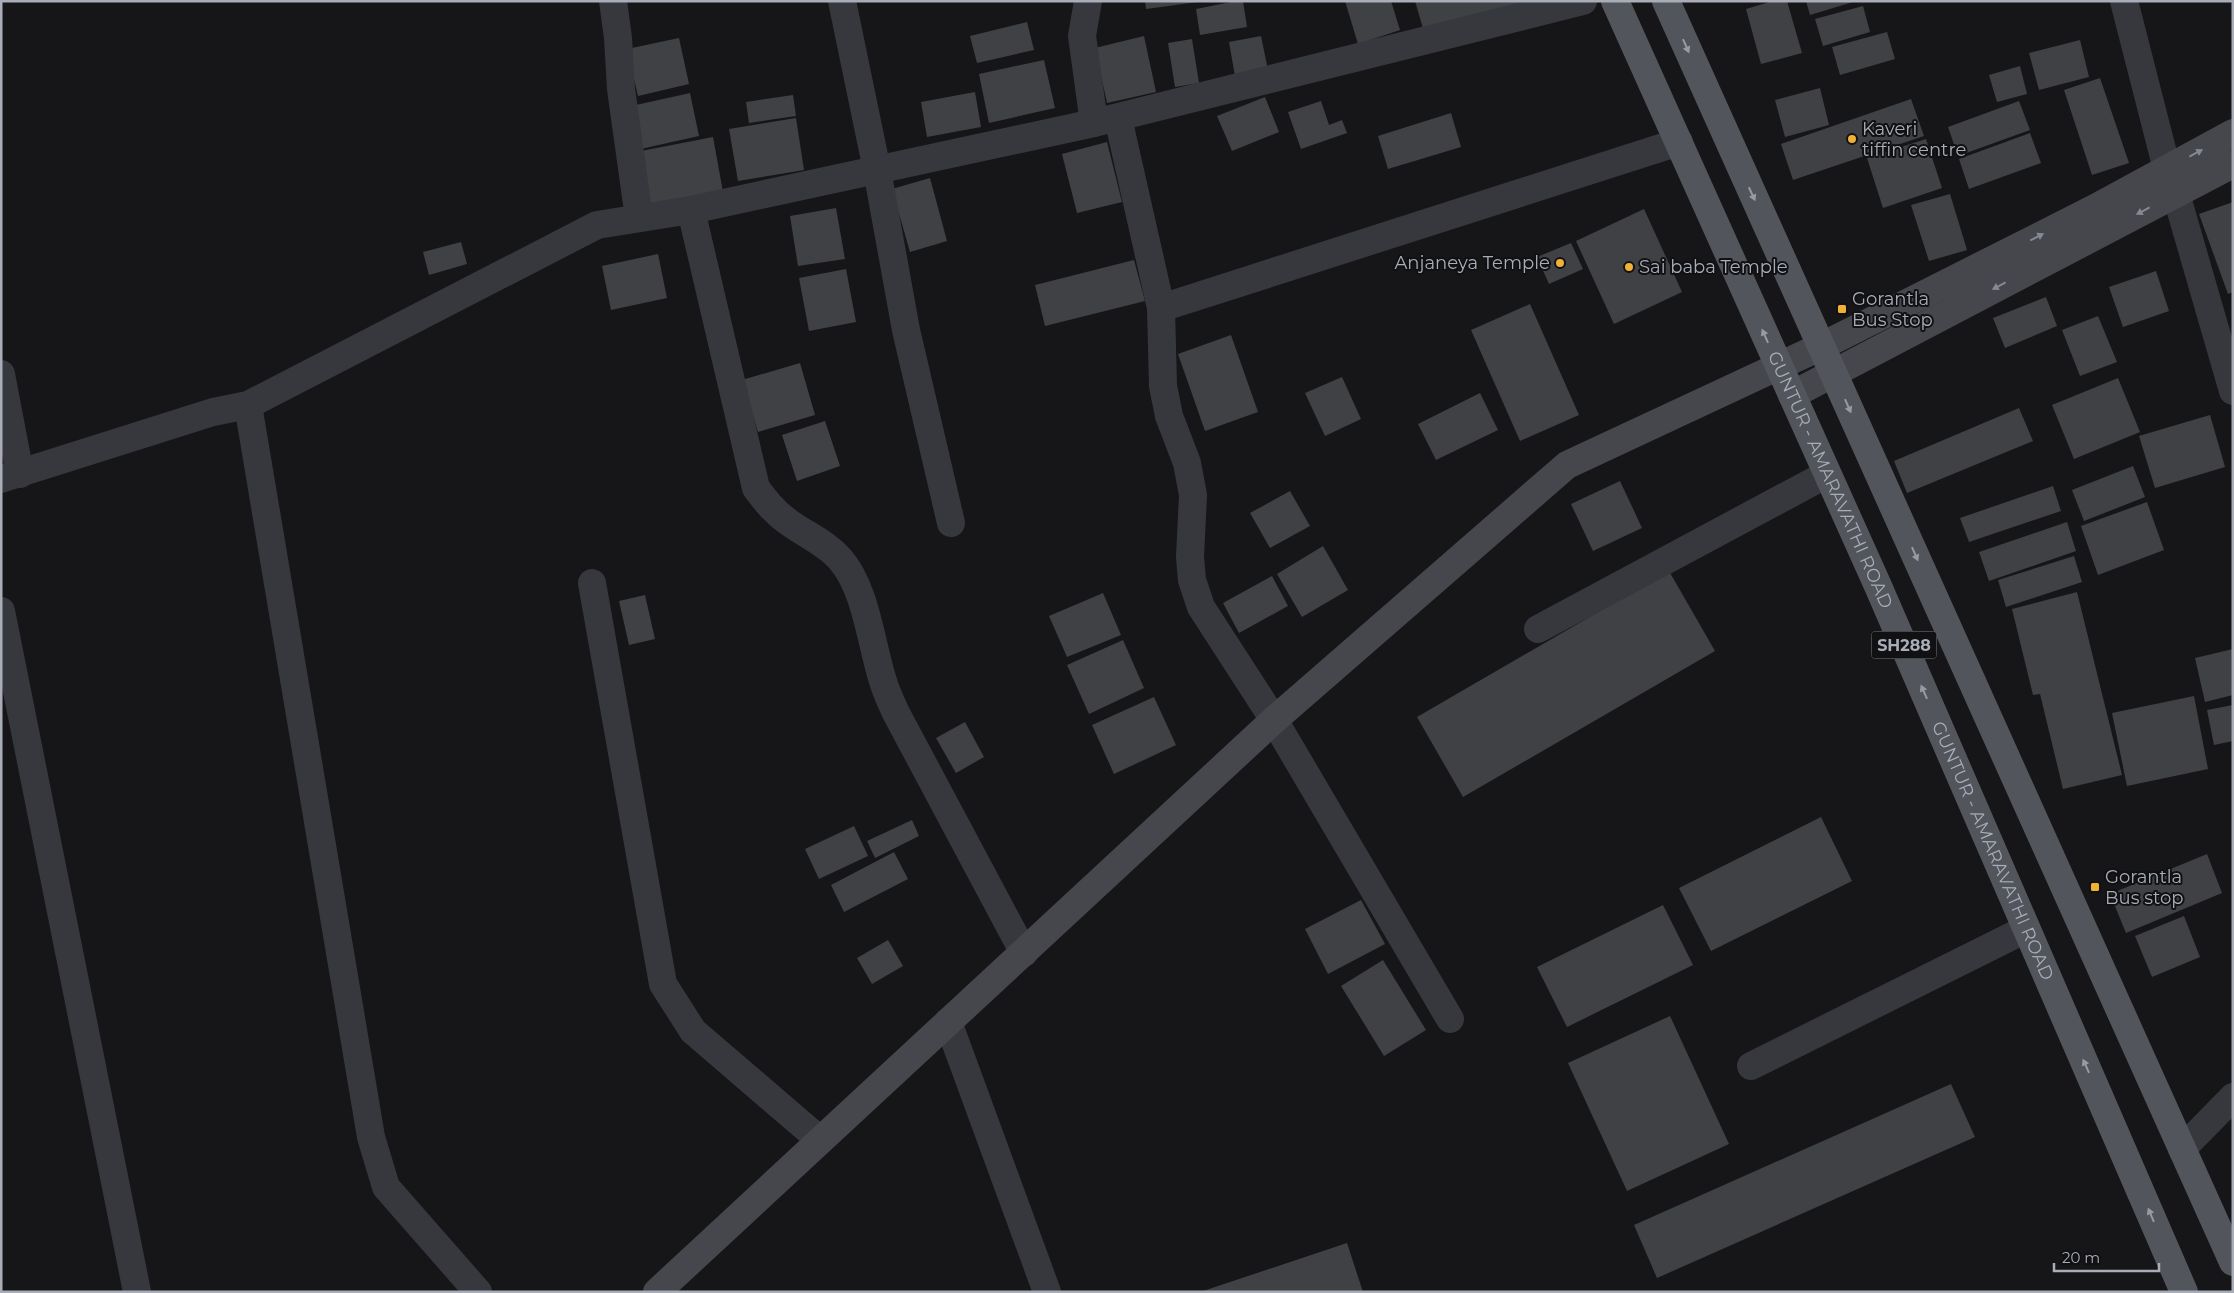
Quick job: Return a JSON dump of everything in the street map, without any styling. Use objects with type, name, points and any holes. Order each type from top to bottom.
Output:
[{"type":"main road","name":"GUNTUR - AMARAVATHI ROAD","points":[[1615,1],[1932,708],[2184,1292]]},
{"type":"main road","name":"SH288","points":[[1666,1],[2233,1262]]},
{"type":"main road","points":[[1792,395],[2171,181],[2233,133]]},
{"type":"main road","points":[[658,1292],[1274,720],[1567,465],[1822,346],[2095,208],[2171,181],[2233,164]]},
{"type":"street","points":[[613,1],[618,38],[621,89],[639,218]]},
{"type":"street","points":[[842,1],[877,170],[908,339],[951,524]]},
{"type":"street","points":[[1088,1],[1082,36],[1161,308],[1163,386],[1168,416],[1187,464],[1194,495],[1190,557],[1192,580],[1201,607],[1274,720],[1450,1019]]},
{"type":"street","points":[[1,374],[11,477],[213,412],[248,405],[597,225],[691,210],[1106,121],[1583,1]]},
{"type":"street","points":[[2124,1],[2171,181],[2233,391]]},
{"type":"street","points":[[1161,308],[1679,142]]},
{"type":"street","points":[[691,210],[756,488],[770,507],[788,522],[827,547],[840,558],[851,574],[862,604],[883,682],[896,713],[1024,953]]},
{"type":"street","points":[[248,405],[371,1137],[386,1187],[478,1292]]},
{"type":"street","points":[[1538,629],[1827,474]]},
{"type":"street","points":[[592,583],[663,984],[693,1030],[820,1140]]},
{"type":"street","points":[[1,611],[137,1292]]},
{"type":"street","points":[[1751,1066],[2026,929]]},
{"type":"street","points":[[948,1022],[1047,1292]]},
{"type":"street","points":[[2182,1149],[2233,1097]]},
{"type":"building","points":[[1145,1],[1198,1],[1198,2],[1146,9]]},
{"type":"building","points":[[1243,1],[1247,27],[1200,35],[1196,9]]},
{"type":"building","points":[[1345,1],[1391,1],[1400,30],[1358,44]]},
{"type":"building","points":[[1415,1],[1523,1],[1523,2],[1424,32]]},
{"type":"building","points":[[1773,1],[1787,1],[1802,53],[1761,64],[1746,9]]},
{"type":"building","points":[[1806,1],[1853,1],[1853,2],[1810,15]]},
{"type":"building","points":[[1863,6],[1870,32],[1823,46],[1815,19]]},
{"type":"building","points":[[1027,22],[1034,50],[977,63],[970,36]]},
{"type":"building","points":[[1887,32],[1895,59],[1840,75],[1832,47]]},
{"type":"building","points":[[1144,36],[1156,92],[1107,103],[1095,48]]},
{"type":"building","points":[[1261,36],[1268,70],[1235,76],[1229,42]]},
{"type":"building","points":[[679,38],[689,84],[638,96],[627,49]]},
{"type":"building","points":[[1192,39],[1199,83],[1175,87],[1168,43]]},
{"type":"building","points":[[2080,40],[2089,77],[2039,90],[2029,53]]},
{"type":"building","points":[[1044,60],[1055,108],[989,123],[979,74]]},
{"type":"building","points":[[2020,66],[2027,94],[1997,102],[1989,75]]},
{"type":"building","points":[[2100,78],[2129,163],[2092,175],[2064,90]]},
{"type":"building","points":[[1820,88],[1829,125],[1785,137],[1775,100]]},
{"type":"building","points":[[975,92],[981,127],[927,137],[921,102]]},
{"type":"building","points":[[690,93],[699,136],[636,150],[627,107]]},
{"type":"building","points":[[793,95],[796,116],[749,123],[746,102]]},
{"type":"building","points":[[1265,97],[1279,132],[1232,151],[1217,116]]},
{"type":"building","points":[[1911,99],[1924,136],[1793,180],[1781,144]]},
{"type":"building","points":[[1321,101],[1329,125],[1342,120],[1347,133],[1301,149],[1288,112]]},
{"type":"building","points":[[2019,101],[2030,130],[1958,156],[1948,127]]},
{"type":"building","points":[[1451,113],[1461,147],[1388,169],[1378,136]]},
{"type":"building","points":[[796,118],[804,170],[738,181],[729,129]]},
{"type":"building","points":[[2030,133],[2041,163],[1969,189],[1959,159]]},
{"type":"building","points":[[713,137],[723,192],[651,206],[641,151]]},
{"type":"building","points":[[1926,139],[1942,188],[1883,208],[1867,158]]},
{"type":"building","points":[[1107,142],[1122,202],[1077,213],[1062,154]]},
{"type":"building","points":[[930,178],[947,241],[910,252],[892,189]]},
{"type":"building","points":[[1950,194],[1967,250],[1929,261],[1911,205]]},
{"type":"building","points":[[2233,202],[2233,292],[2228,294],[2199,214]]},
{"type":"building","points":[[836,208],[845,259],[798,266],[790,216]]},
{"type":"building","name":"Sai baba Temple","points":[[1644,209],[1682,292],[1614,324],[1576,241]]},
{"type":"building","points":[[461,242],[467,264],[429,275],[423,252]]},
{"type":"building","name":"Anjaneya Temple","points":[[1571,243],[1583,269],[1549,284],[1537,257]]},
{"type":"building","points":[[658,254],[667,298],[611,310],[602,266]]},
{"type":"building","points":[[1134,260],[1145,301],[1045,326],[1035,285]]},
{"type":"building","points":[[846,269],[856,322],[809,331],[799,278]]},
{"type":"building","points":[[2156,271],[2169,311],[2123,327],[2109,287]]},
{"type":"building","points":[[2046,297],[2057,326],[2005,348],[1993,318]]},
{"type":"building","points":[[1530,304],[1579,415],[1520,441],[1471,330]]},
{"type":"building","points":[[2098,316],[2117,362],[2080,376],[2062,330]]},
{"type":"building","points":[[1231,335],[1258,412],[1205,431],[1178,354]]},
{"type":"building","points":[[800,363],[815,415],[758,432],[742,380]]},
{"type":"building","points":[[1342,377],[1361,419],[1325,436],[1305,393]]},
{"type":"building","points":[[2118,378],[2140,432],[2074,459],[2052,405]]},
{"type":"building","points":[[1480,393],[1498,430],[1436,460],[1418,424]]},
{"type":"building","points":[[2019,408],[2033,441],[1907,493],[1894,461]]},
{"type":"building","points":[[2210,415],[2225,467],[2155,488],[2139,436]]},
{"type":"building","points":[[825,421],[840,466],[797,481],[782,435]]},
{"type":"building","points":[[2133,466],[2145,497],[2084,521],[2072,490]]},
{"type":"building","points":[[1620,481],[1642,528],[1593,551],[1571,504]]},
{"type":"building","points":[[2053,486],[2061,511],[1969,542],[1960,518]]},
{"type":"building","points":[[1290,491],[1310,526],[1270,548],[1250,513]]},
{"type":"building","points":[[2147,502],[2164,550],[2098,575],[2081,526]]},
{"type":"building","points":[[2067,522],[2076,551],[1989,581],[1979,552]]},
{"type":"building","points":[[1323,546],[1348,590],[1302,617],[1277,574]]},
{"type":"building","points":[[2074,556],[2082,582],[2006,607],[1998,580]]},
{"type":"building","points":[[1669,571],[1715,651],[1463,797],[1417,717]]},
{"type":"building","points":[[1272,576],[1288,606],[1239,633],[1223,603]]},
{"type":"building","points":[[2077,592],[2122,775],[2063,789],[2040,694],[2033,695],[2012,609]]},
{"type":"building","points":[[1103,593],[1121,635],[1067,657],[1049,616]]},
{"type":"building","points":[[645,595],[655,639],[629,645],[619,601]]},
{"type":"building","points":[[1123,640],[1144,688],[1089,714],[1067,665]]},
{"type":"building","points":[[2233,649],[2233,695],[2205,702],[2195,658]]},
{"type":"building","points":[[2194,696],[2208,769],[2127,786],[2112,713]]},
{"type":"building","points":[[1154,697],[1176,745],[1114,774],[1092,725]]},
{"type":"building","points":[[2233,705],[2233,741],[2214,745],[2207,710]]},
{"type":"building","points":[[965,722],[984,757],[956,773],[936,738]]},
{"type":"building","points":[[1821,817],[1852,881],[1711,951],[1679,888]]},
{"type":"building","points":[[912,820],[919,836],[875,858],[867,841]]},
{"type":"building","points":[[854,826],[868,856],[819,879],[805,849]]},
{"type":"building","points":[[894,852],[908,879],[844,912],[831,885]]},
{"type":"building","points":[[2207,854],[2222,893],[2126,933],[2110,894]]},
{"type":"building","points":[[1361,900],[1385,944],[1328,974],[1305,929]]},
{"type":"building","points":[[1663,905],[1693,965],[1567,1027],[1537,967]]},
{"type":"building","points":[[2184,916],[2200,957],[2152,977],[2135,936]]},
{"type":"building","points":[[888,940],[903,966],[872,984],[857,958]]},
{"type":"building","points":[[1383,960],[1426,1030],[1384,1056],[1341,986]]},
{"type":"building","points":[[1670,1016],[1729,1144],[1627,1191],[1568,1063]]},
{"type":"building","points":[[1951,1084],[1975,1137],[1657,1278],[1634,1225]]},
{"type":"building","points":[[1347,1243],[1363,1292],[1203,1292],[1203,1291]]},
{"type":"place","name":"Kaveri tiffin centre","points":[[1852,139]]},
{"type":"place","name":"Anjaneya Temple","points":[[1560,263]]},
{"type":"place","name":"Sai baba Temple","points":[[1629,267]]},
{"type":"place","name":"Gorantla Bus Stop","points":[[1842,309]]},
{"type":"place","name":"Gorantla Bus stop","points":[[2095,887]]}]
